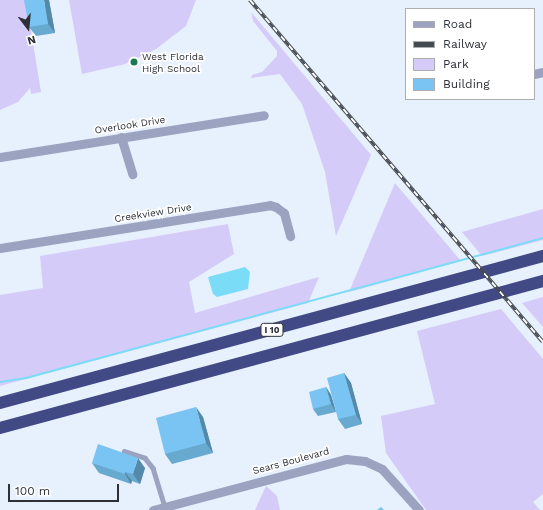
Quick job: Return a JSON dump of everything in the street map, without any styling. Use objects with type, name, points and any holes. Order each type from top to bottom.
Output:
[{"type":"highway","name":"I 10","points":[[0,403],[543,256]]},
{"type":"highway","name":"I 10","points":[[0,428],[543,281]]},
{"type":"street","name":"Overlook Drive","points":[[0,157],[264,115]]},
{"type":"street","points":[[121,137],[132,174]]},
{"type":"street","name":"Creekview Drive","points":[[0,248],[270,205],[284,214],[290,236]]},
{"type":"street","name":"Sears Boulevard","points":[[153,510],[346,459],[365,461],[382,469],[419,510]]},
{"type":"lane","points":[[124,451],[145,458],[153,468],[165,507]]},
{"type":"green space","points":[[0,0],[26,0],[41,92],[31,94],[30,88],[18,102],[0,110]]},
{"type":"green space","points":[[69,0],[196,0],[186,26],[156,49],[125,64],[82,74]]},
{"type":"green space","points":[[251,12],[371,155],[336,236],[325,172],[302,104],[280,74],[251,78],[252,75],[262,72],[277,56],[277,51],[253,21]]},
{"type":"green space","points":[[395,183],[461,261],[349,292]]},
{"type":"green space","points":[[543,209],[543,240],[482,256],[462,232]]},
{"type":"green space","points":[[228,224],[234,254],[189,282],[195,313],[319,277],[308,303],[0,386],[0,295],[43,288],[40,256]]},
{"type":"green space","points":[[543,297],[543,327],[522,303]]},
{"type":"green space","points":[[501,309],[543,359],[543,494],[533,502],[540,510],[426,510],[386,453],[381,416],[435,404],[417,331]]},
{"type":"green space","points":[[266,486],[277,496],[280,510],[255,510]]},
{"type":"water","points":[[245,267],[250,272],[248,289],[217,297],[213,294],[208,277]]},
{"type":"building","points":[[24,0],[44,0],[48,24],[29,27]]},
{"type":"building","points":[[344,373],[356,415],[338,419],[327,378]]},
{"type":"building","points":[[326,387],[331,404],[313,409],[309,392]]},
{"type":"building","points":[[196,407],[206,443],[165,454],[156,418]]},
{"type":"building","points":[[98,444],[138,458],[133,474],[125,472],[125,474],[92,463]]},
{"type":"building","points":[[381,507],[384,510],[377,510]]},
{"type":"waterway","points":[[0,382],[26,378],[543,238]]},
{"type":"railway","points":[[250,0],[543,342]]},
{"type":"place","name":"West Florida High School","points":[[134,62]]}]
